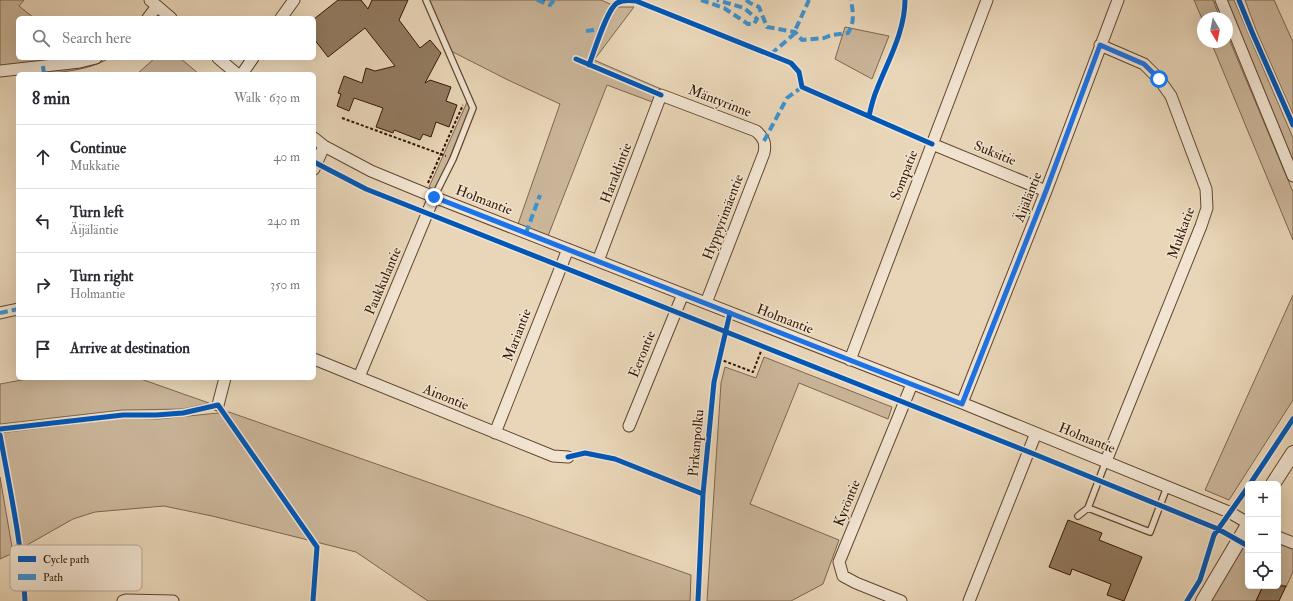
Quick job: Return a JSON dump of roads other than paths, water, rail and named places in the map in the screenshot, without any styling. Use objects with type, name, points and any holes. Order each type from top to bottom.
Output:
[{"type":"street","points":[[282,16],[294,0]]},
{"type":"street","name":"Sompatie","points":[[850,360],[987,0]]},
{"type":"street","name":"Äijäläntie","points":[[962,404],[1046,191],[1118,0]]},
{"type":"street","points":[[1221,0],[1293,176]]},
{"type":"street","points":[[149,16],[154,3],[169,16]]},
{"type":"street","name":"Mukkatie","points":[[1100,45],[1144,64],[1159,79],[1171,96],[1206,189],[1207,208],[1202,226],[1106,461]]},
{"type":"street","points":[[0,71],[44,70],[88,60]]},
{"type":"street","points":[[220,60],[235,72]]},
{"type":"street","points":[[243,72],[252,60]]},
{"type":"street","name":"Mäntyrinne","points":[[661,95],[756,131],[762,136],[764,141]]},
{"type":"street","name":"Haraldintie","points":[[598,261],[661,95]]},
{"type":"street","name":"Holmantie","points":[[316,140],[324,146],[371,171],[434,197],[1106,461],[1229,512],[1245,522]]},
{"type":"street","name":"Hyppyrimäentie","points":[[706,304],[764,153],[764,141]]},
{"type":"street","name":"Suksitie","points":[[932,144],[1046,191]]},
{"type":"street","points":[[316,164],[324,146]]},
{"type":"street","name":"Paukkulantie","points":[[359,377],[434,197]]},
{"type":"street","name":"Mariantie","points":[[495,433],[568,249]]},
{"type":"street","name":"Eerontie","points":[[629,426],[683,294]]},
{"type":"street","points":[[0,313],[16,309]]},
{"type":"street","name":"Ainontie","points":[[316,360],[553,456],[568,457]]},
{"type":"street","points":[[218,405],[224,380]]},
{"type":"street","name":"Kyröntie","points":[[901,601],[856,583],[843,576],[839,562],[912,384]]},
{"type":"street","points":[[969,601],[1036,433]]},
{"type":"street","points":[[1275,481],[1293,453]]},
{"type":"street","points":[[1203,601],[1245,529]]},
{"type":"street","points":[[1281,539],[1293,543]]},
{"type":"street","points":[[123,601],[173,601]]},
{"type":"lane","points":[[426,0],[474,108],[453,159],[434,197]]},
{"type":"lane","points":[[1078,516],[1088,508],[1106,461]]},
{"type":"lane","points":[[1088,508],[1150,532],[1167,487]]}]
